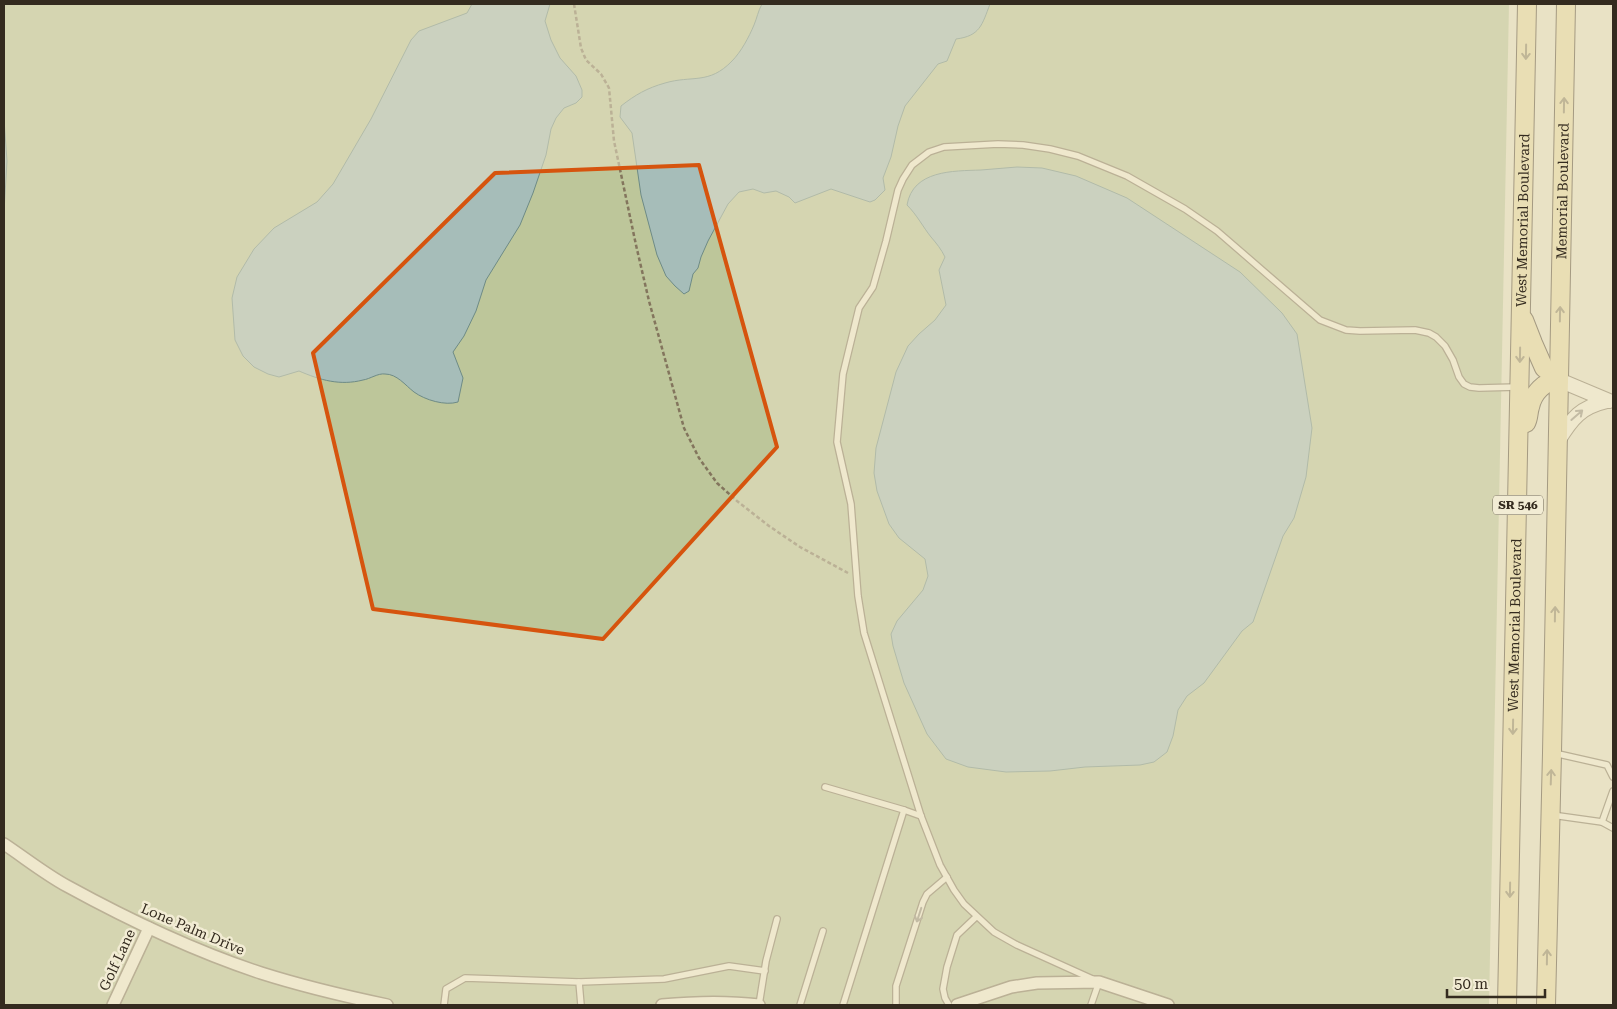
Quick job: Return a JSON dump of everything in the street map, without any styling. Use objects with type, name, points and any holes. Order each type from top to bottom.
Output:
[{"type":"main road","name":"West Memorial Boulevard","points":[[1507,1005],[1527,4]]},
{"type":"main road","name":"Memorial Boulevard","points":[[1559,380],[1566,4]]},
{"type":"main road","points":[[1521,310],[1532,343],[1544,368],[1559,380]]},
{"type":"main road","points":[[1519,430],[1528,419],[1532,398],[1549,382],[1559,380]]},
{"type":"main road","name":"SR 546","points":[[1546,1005],[1559,380]]},
{"type":"street","points":[[1559,380],[1610,402]]},
{"type":"street","points":[[1558,442],[1569,423],[1581,411],[1593,404],[1610,402]]},
{"type":"street","name":"Lone Palm Drive","points":[[4,844],[66,885],[149,928],[185,944],[260,972],[347,997],[386,1005]]},
{"type":"street","name":"Golf Lane","points":[[113,1005],[149,928]]},
{"type":"street","points":[[957,1005],[1012,987],[1037,983],[1099,982],[1168,1005]]},
{"type":"street","points":[[662,1005],[725,1002],[759,1005]]},
{"type":"lane","points":[[1091,1005],[1099,982],[1017,945],[994,932],[964,904],[947,878],[921,816],[864,633],[856,577],[851,504],[837,442],[843,374],[859,308],[873,287],[898,190],[903,179],[916,161],[929,152],[944,146],[1023,145],[1050,148],[1078,156],[1100,164],[1185,209],[1217,231],[1320,320],[1346,330],[1415,330],[1429,333],[1445,346],[1464,384],[1479,388],[1519,387]]},
{"type":"lane","points":[[1552,753],[1607,765],[1613,776]]},
{"type":"lane","points":[[825,787],[921,816]]},
{"type":"lane","points":[[1602,822],[1613,790]]},
{"type":"lane","points":[[843,1005],[904,810]]},
{"type":"lane","points":[[1550,814],[1602,822],[1613,828]]},
{"type":"lane","points":[[896,1005],[896,986],[923,902],[927,894],[947,878]]},
{"type":"lane","points":[[949,1005],[942,989],[946,966],[957,935],[976,917]]},
{"type":"lane","points":[[759,1005],[777,919]]},
{"type":"lane","points":[[800,1005],[823,931]]},
{"type":"lane","points":[[444,1005],[446,989],[465,978],[579,982],[664,979],[728,966],[765,970]]},
{"type":"lane","points":[[579,982],[581,1005]]},
{"type":"path","points":[[574,4],[581,48],[586,60],[602,74],[609,88],[614,141],[649,300],[684,428],[698,458],[716,483],[769,526],[800,547],[856,577]]},
{"type":"highlighted area","points":[[699,165],[777,447],[603,639],[373,609],[313,353],[495,173]]},
{"type":"green space","points":[[4,4],[1509,4],[1489,1005],[4,1005]]},
{"type":"water","points":[[472,4],[550,4],[545,21],[551,40],[560,58],[576,76],[582,90],[582,97],[576,103],[564,108],[556,118],[551,129],[546,155],[520,225],[486,280],[476,311],[464,336],[453,352],[463,378],[458,402],[441,403],[424,398],[389,374],[380,374],[355,382],[338,382],[299,371],[279,377],[254,367],[243,356],[235,340],[232,298],[237,277],[254,249],[274,228],[317,202],[333,184],[371,119],[411,40],[419,31],[467,13]]},
{"type":"water","points":[[762,4],[990,4],[979,28],[970,35],[956,39],[947,61],[938,64],[905,106],[891,157],[883,178],[885,190],[875,200],[870,202],[831,189],[795,203],[789,197],[776,191],[764,193],[753,189],[739,192],[728,204],[708,241],[698,268],[693,274],[689,291],[684,294],[666,276],[657,255],[641,195],[632,133],[620,117],[621,106],[636,95],[652,87],[708,76],[724,69],[744,44],[752,30]]},
{"type":"water","points":[[4,119],[7,161],[4,212]]},
{"type":"water","points":[[1017,167],[1042,168],[1076,176],[1127,198],[1240,272],[1282,313],[1297,334],[1312,428],[1306,477],[1294,518],[1283,536],[1253,622],[1242,631],[1204,683],[1187,696],[1178,710],[1173,736],[1167,752],[1154,762],[1140,765],[1006,772],[968,767],[946,759],[927,734],[904,683],[893,646],[891,634],[897,621],[923,590],[928,576],[925,559],[899,538],[889,524],[877,491],[874,473],[876,448],[896,372],[908,346],[935,320],[946,305],[939,270],[945,257],[907,205],[911,193],[917,185],[936,175],[947,172]]}]
